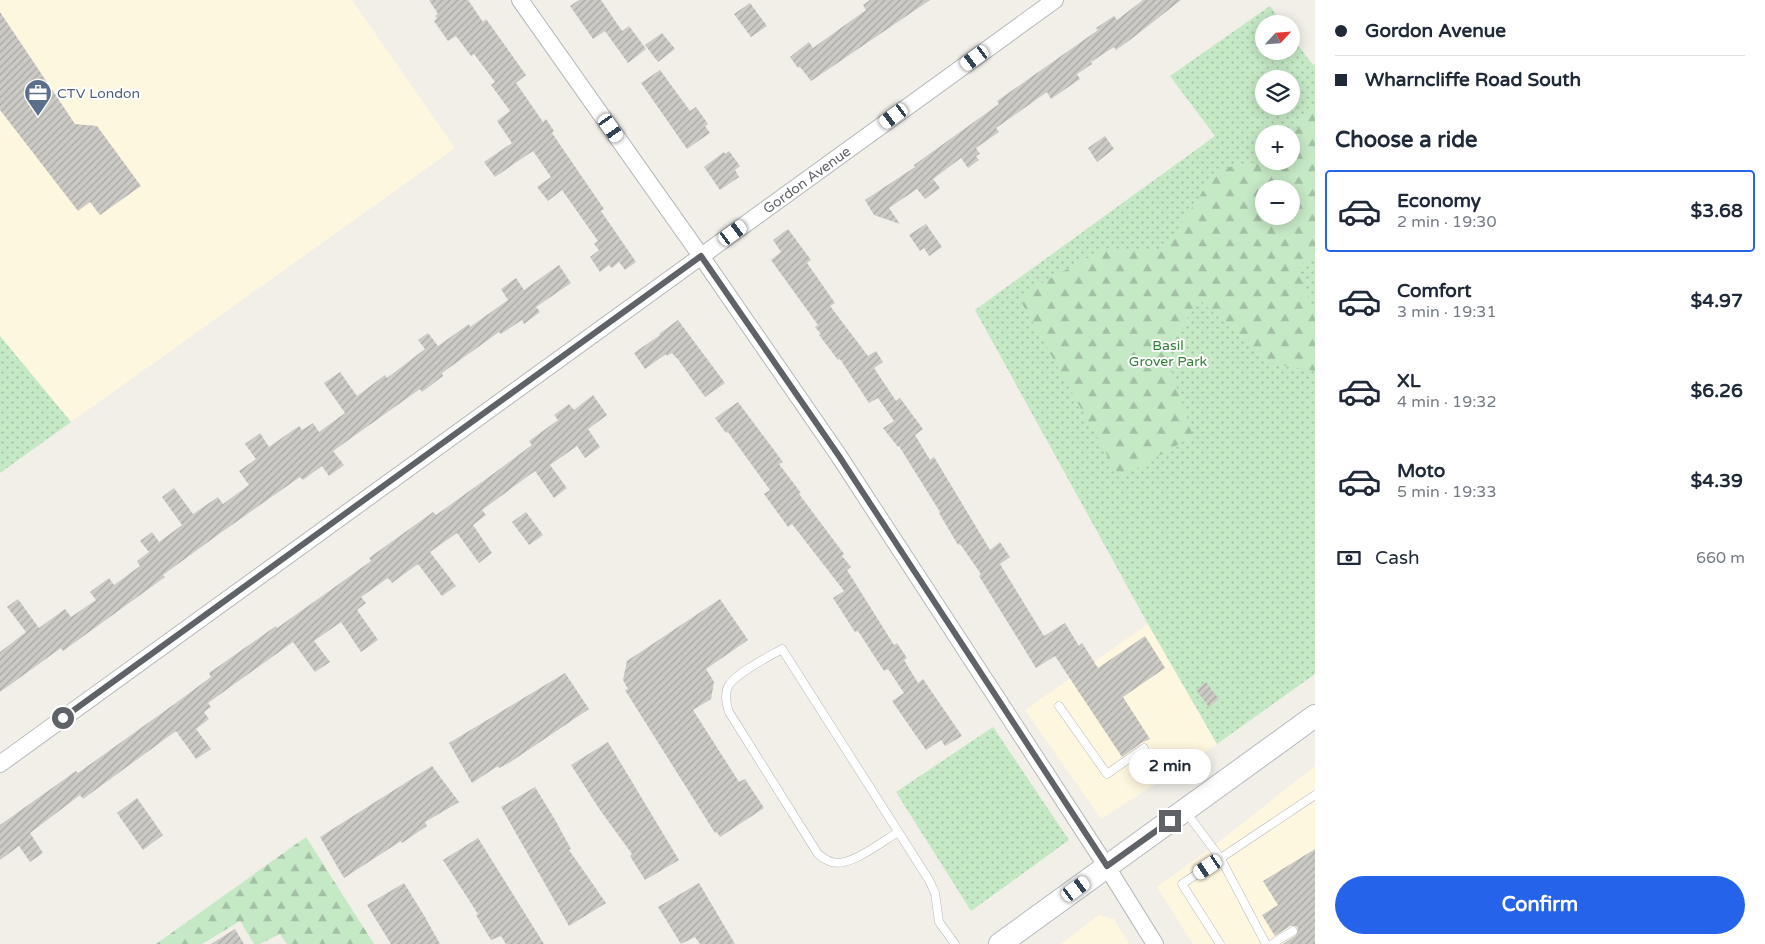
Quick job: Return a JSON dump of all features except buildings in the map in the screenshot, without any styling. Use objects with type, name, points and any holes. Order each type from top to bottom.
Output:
[{"type":"main road","points":[[1000,944],[1315,716]]},
{"type":"street","points":[[520,0],[701,256],[839,456],[1107,866],[1155,944]]},
{"type":"street","name":"Gordon Avenue","points":[[0,764],[1055,0]]},
{"type":"lane","points":[[898,832],[844,863],[832,862],[818,854],[728,712],[726,699],[729,685],[743,672],[782,649],[929,880],[935,893],[939,922],[955,944]]},
{"type":"lane","points":[[1059,706],[1107,774],[1144,748]]},
{"type":"lane","points":[[1220,944],[1182,884],[1315,795]]},
{"type":"lane","points":[[1185,810],[1221,859],[1264,942],[1255,944]]},
{"type":"lane","points":[[1272,944],[1293,931]]},
{"type":"shaded area","points":[[0,0],[352,0],[455,148],[71,422],[0,336]]},
{"type":"shaded area","points":[[1148,624],[1217,744],[1101,819],[1025,710]]},
{"type":"shaded area","points":[[1315,766],[1315,944],[1193,944],[1157,887],[1211,848]]},
{"type":"shaded area","points":[[1099,915],[1114,919],[1129,944],[1061,944]]},
{"type":"green space","name":"Basil Grover Park","points":[[1270,6],[1276,15],[1257,15]]},
{"type":"green space","name":"Basil Grover Park","points":[[1255,16],[1255,60],[1300,60],[1300,48],[1313,65],[1315,64],[1315,674],[1217,744],[1148,624],[975,310],[1215,136],[1170,76]]},
{"type":"green space","points":[[1315,105],[1315,258],[1298,266],[1315,317],[1315,371],[1268,363],[1200,300],[1165,351],[1193,436],[1120,478],[1018,296],[1106,248],[1162,252],[1218,169],[1255,163],[1255,170],[1300,170],[1300,125]]},
{"type":"green space","points":[[0,336],[71,422],[0,473]]},
{"type":"green space","points":[[993,727],[1069,840],[971,911],[896,792]]},
{"type":"green space","points":[[306,837],[374,944],[287,944],[280,934],[260,944],[254,944],[240,921],[202,944],[156,944]]},
{"type":"place","name":"CTV London","points":[[38,117]]},
{"type":"route","points":[[63,718],[701,256],[839,456],[1107,866],[1170,821]]}]
